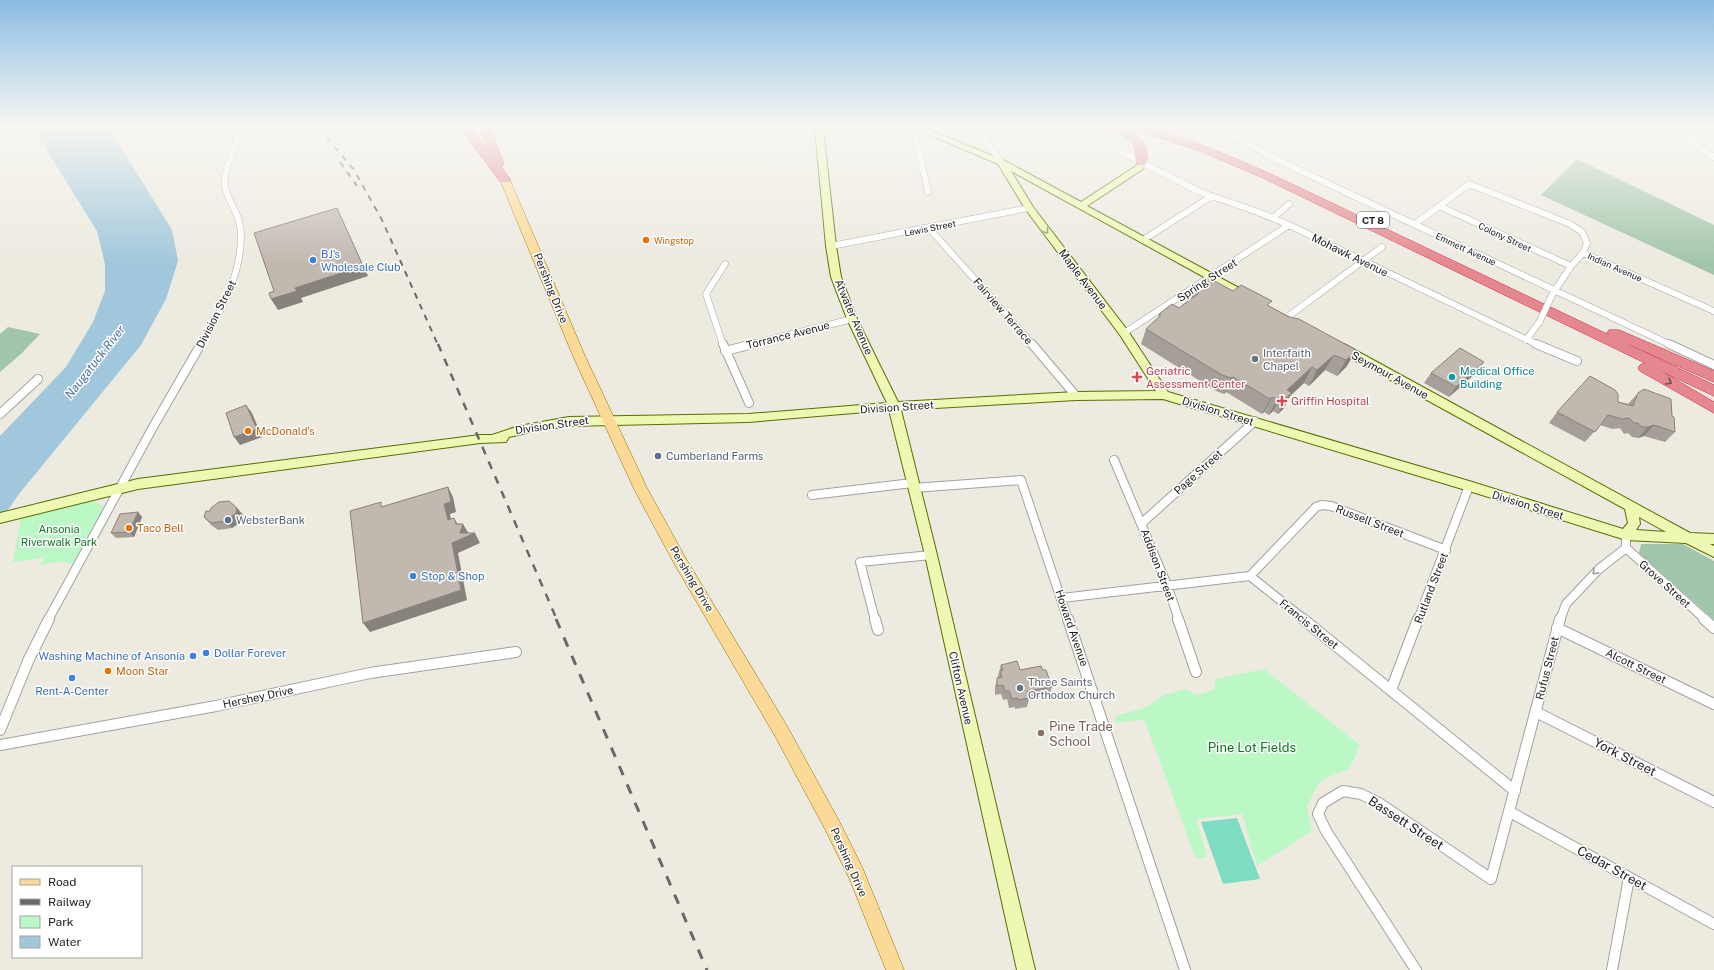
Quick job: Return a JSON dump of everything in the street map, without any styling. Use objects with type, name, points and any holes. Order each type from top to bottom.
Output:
[{"type":"highway","points":[[500,173],[505,180]]},
{"type":"highway","points":[[502,173],[505,180]]},
{"type":"highway","name":"CT 8","points":[[1262,173],[1714,391]]},
{"type":"highway","name":"CT 8","points":[[1276,173],[1714,383]]},
{"type":"highway","points":[[1513,295],[1714,408]]},
{"type":"highway","points":[[1583,320],[1660,352],[1714,377]]},
{"type":"main road","name":"Atwater Avenue","points":[[824,173],[831,246],[839,289],[894,406]]},
{"type":"main road","name":"Maple Avenue","points":[[1008,173],[1029,208],[1124,333],[1160,387],[1163,395]]},
{"type":"main road","points":[[1021,173],[1261,304]]},
{"type":"main road","points":[[1081,206],[1131,173]]},
{"type":"main road","name":"Pershing Drive","points":[[505,180],[579,356],[641,489],[680,561],[781,731],[832,824],[857,876],[895,970]]},
{"type":"main road","points":[[1273,311],[1299,325]]},
{"type":"main road","name":"Seymour Avenue","points":[[1333,344],[1714,552]]},
{"type":"main road","name":"Division Street","points":[[0,518],[122,487],[495,438],[508,438],[586,428],[610,422],[748,418],[894,406],[1076,396],[1163,395],[1255,421],[1469,486],[1626,542],[1714,539]]},
{"type":"main road","name":"Clifton Avenue","points":[[894,406],[931,554],[1026,970]]},
{"type":"main road","points":[[1626,542],[1634,524],[1631,508]]},
{"type":"street","name":"Division Street","points":[[122,487],[153,427],[212,328],[228,295],[238,268],[241,240],[239,221],[225,186],[226,173]]},
{"type":"street","points":[[924,173],[928,192]]},
{"type":"street","name":"Mohawk Avenue","points":[[1163,173],[1212,196],[1273,218],[1526,340],[1577,361]]},
{"type":"street","name":"Emmett Avenue","points":[[1306,173],[1415,224],[1553,294],[1714,365]]},
{"type":"street","name":"Indian Avenue","points":[[1439,206],[1469,184],[1570,224],[1582,232],[1587,243],[1583,253],[1714,311]]},
{"type":"street","points":[[1143,240],[1212,196]]},
{"type":"street","points":[[1273,218],[1289,204]]},
{"type":"street","points":[[1415,224],[1439,206]]},
{"type":"street","name":"Colony Street","points":[[1439,206],[1571,266]]},
{"type":"street","name":"Lewis Street","points":[[831,246],[1029,208]]},
{"type":"street","name":"Spring Street","points":[[1124,333],[1289,226]]},
{"type":"street","name":"Fairview Terrace","points":[[929,228],[989,294],[1076,396]]},
{"type":"street","points":[[1286,318],[1382,247]]},
{"type":"street","points":[[1526,340],[1540,321],[1553,294],[1571,266],[1583,253]]},
{"type":"street","points":[[725,264],[706,294],[725,351],[749,403]]},
{"type":"street","name":"Torrance Avenue","points":[[725,351],[852,319]]},
{"type":"street","points":[[0,414],[38,379]]},
{"type":"street","name":"Page Street","points":[[1142,523],[1255,421]]},
{"type":"street","name":"Addison Street","points":[[1114,460],[1168,585],[1196,672]]},
{"type":"street","name":"Howard Avenue","points":[[913,486],[1021,480],[1062,598],[1157,889],[1186,970]]},
{"type":"street","points":[[812,495],[913,486]]},
{"type":"street","name":"Rutland Street","points":[[1391,690],[1446,550],[1469,486]]},
{"type":"street","points":[[0,730],[29,659],[50,617],[122,487]]},
{"type":"street","name":"Russell Street","points":[[1250,576],[1316,507],[1322,505],[1331,506],[1446,550]]},
{"type":"street","name":"Rufus Street","points":[[1510,812],[1557,628],[1566,604],[1626,542]]},
{"type":"street","name":"Grove Street","points":[[1626,542],[1714,628]]},
{"type":"street","points":[[878,630],[860,562],[931,554]]},
{"type":"street","points":[[1062,598],[1250,576]]},
{"type":"street","name":"Francis Street","points":[[1250,576],[1515,792]]},
{"type":"street","name":"Alcott Street","points":[[1557,628],[1714,704]]},
{"type":"street","name":"Hershey Drive","points":[[0,745],[216,706],[370,673],[516,652]]},
{"type":"street","name":"York Street","points":[[1536,712],[1714,802]]},
{"type":"street","name":"Bassett Street","points":[[1416,970],[1326,832],[1318,814],[1323,803],[1343,791],[1361,794],[1379,803],[1491,879],[1510,812]]},
{"type":"street","name":"Cedar Street","points":[[1510,812],[1714,924]]},
{"type":"street","points":[[1612,970],[1629,878]]},
{"type":"green space","points":[[1563,173],[1607,173],[1714,225],[1714,275],[1541,195]]},
{"type":"green space","points":[[8,327],[40,334],[21,354],[0,372],[0,334]]},
{"type":"green space","name":"Ansonia Riverwalk Park","points":[[85,502],[95,502],[105,508],[76,564],[58,562],[40,565],[44,558],[13,562],[21,518]]},
{"type":"green space","points":[[1641,544],[1683,544],[1714,561],[1714,620],[1639,553]]},
{"type":"green space","name":"Pine Lot Fields","points":[[1264,669],[1360,745],[1349,769],[1323,779],[1317,786],[1307,806],[1312,831],[1257,866],[1242,814],[1197,819],[1207,857],[1196,859],[1144,719],[1116,723],[1115,716],[1145,708],[1164,695],[1185,689],[1196,695],[1214,690],[1216,679]]},
{"type":"green space","points":[[1237,818],[1260,879],[1223,884],[1201,822]]},
{"type":"water","name":"Naugatuck River","points":[[61,173],[137,173],[172,230],[178,261],[166,299],[141,345],[19,494],[0,521],[0,436],[66,367],[93,322],[105,291],[105,264],[97,231]]},
{"type":"building","name":"BJ's Wholesale Club","points":[[337,208],[363,266],[295,288],[297,291],[271,299],[269,293],[274,291],[254,233]]},
{"type":"building","name":"Griffin Hospital","points":[[1209,278],[1233,291],[1241,285],[1272,301],[1267,305],[1289,317],[1299,319],[1356,350],[1346,360],[1334,355],[1317,370],[1312,367],[1287,390],[1292,393],[1285,399],[1281,396],[1277,399],[1272,397],[1270,399],[1233,377],[1231,378],[1222,375],[1146,329],[1161,315],[1159,314],[1172,304],[1179,308],[1199,293],[1194,290]]},
{"type":"building","points":[[1460,348],[1484,362],[1456,387],[1431,373]]},
{"type":"building","points":[[1590,376],[1615,390],[1618,394],[1618,402],[1633,406],[1638,393],[1644,389],[1671,399],[1675,432],[1654,425],[1642,427],[1638,423],[1634,423],[1629,418],[1622,419],[1608,415],[1595,432],[1557,412]]},
{"type":"building","points":[[246,405],[257,429],[234,437],[226,413]]},
{"type":"building","name":"Stop & Shop","points":[[448,487],[451,502],[444,504],[448,520],[454,518],[456,524],[463,524],[460,533],[475,533],[452,543],[461,590],[363,623],[350,511],[381,502],[381,507]]},
{"type":"building","points":[[229,501],[237,508],[236,513],[225,521],[211,523],[204,517],[206,511],[210,511],[211,508],[219,502]]},
{"type":"building","points":[[138,512],[129,532],[111,533],[120,514]]},
{"type":"building","name":"Three Saints Orthodox Church","points":[[1017,661],[1020,670],[1041,666],[1043,670],[1046,670],[1052,687],[1027,691],[1029,698],[1018,700],[1017,698],[1012,699],[1009,691],[1005,691],[1003,685],[997,686],[997,678],[1002,677],[1000,671],[1003,670],[1001,665]]},
{"type":"railway","points":[[348,173],[357,186]]},
{"type":"railway","points":[[356,173],[382,220],[438,345]]},
{"type":"railway","points":[[438,344],[557,620]]},
{"type":"railway","points":[[556,619],[707,970]]},
{"type":"place","name":"Wingstop","points":[[646,240]]},
{"type":"place","name":"BJ's Wholesale Club","points":[[313,260]]},
{"type":"place","name":"Interfaith Chapel","points":[[1255,359]]},
{"type":"place","name":"Geriatric Assessment Center","points":[[1137,377]]},
{"type":"place","name":"Medical Office Building","points":[[1452,377]]},
{"type":"place","name":"Griffin Hospital","points":[[1282,401]]},
{"type":"place","name":"McDonald's","points":[[248,431]]},
{"type":"place","name":"Cumberland Farms","points":[[658,456]]},
{"type":"place","name":"WebsterBank","points":[[228,520]]},
{"type":"place","name":"Taco Bell","points":[[129,528]]},
{"type":"place","name":"Stop & Shop","points":[[413,576]]},
{"type":"place","name":"Dollar Forever","points":[[206,653]]},
{"type":"place","name":"Washing Machine of Ansonia","points":[[193,656]]},
{"type":"place","name":"Moon Star","points":[[108,671]]},
{"type":"place","name":"Rent-A-Center","points":[[72,678]]},
{"type":"place","name":"Three Saints Orthodox Church","points":[[1020,688]]},
{"type":"place","name":"Pine Trade School","points":[[1041,733]]}]
